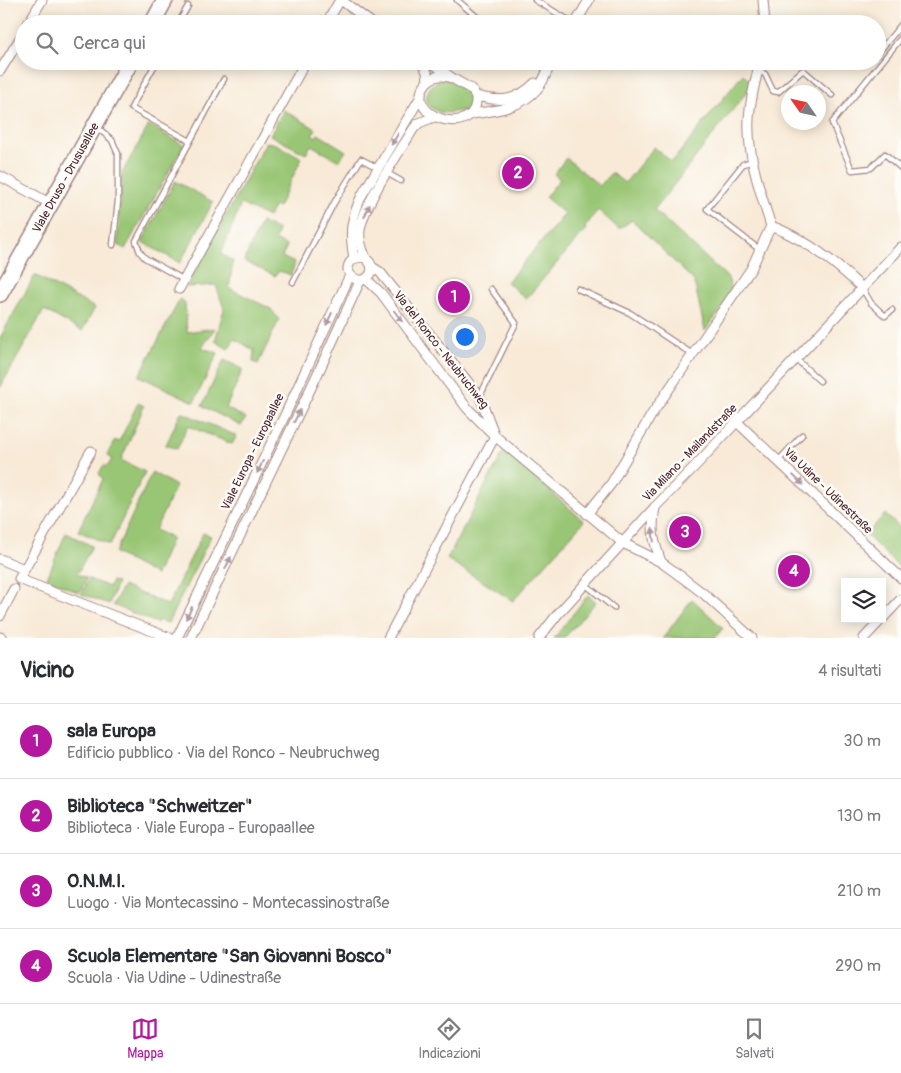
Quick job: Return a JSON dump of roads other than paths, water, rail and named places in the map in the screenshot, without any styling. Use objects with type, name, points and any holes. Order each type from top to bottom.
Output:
[{"type":"main road","points":[[157,15],[165,0]]},
{"type":"main road","name":"Viale Druso - Drususallee","points":[[0,294],[126,70]]},
{"type":"street","points":[[33,15],[42,0]]},
{"type":"street","points":[[331,15],[340,0],[361,15]]},
{"type":"street","points":[[580,15],[589,0]]},
{"type":"street","points":[[763,0],[764,15]]},
{"type":"street","points":[[0,71],[15,47]]},
{"type":"street","points":[[179,290],[301,70]]},
{"type":"street","points":[[426,70],[428,81]]},
{"type":"street","points":[[440,70],[448,77],[471,89],[476,96],[476,104],[472,114]]},
{"type":"street","points":[[476,96],[502,100],[516,97],[530,89],[547,70]]},
{"type":"street","points":[[365,258],[360,236],[362,221],[368,206],[414,128],[419,123],[434,117],[464,120],[472,114],[500,110],[526,100],[539,88],[547,70]]},
{"type":"street","points":[[587,514],[611,484],[652,414],[752,269],[771,226],[757,182],[749,133],[749,116],[758,70]]},
{"type":"street","points":[[434,117],[425,109],[420,98],[422,91],[428,81],[435,77],[448,77]]},
{"type":"street","name":"Viale Europa - Europaallee","points":[[177,638],[350,275],[349,263],[354,258],[350,236],[351,223],[362,195],[420,98]]},
{"type":"street","points":[[0,176],[51,204]]},
{"type":"street","points":[[771,226],[788,232],[829,258],[862,288]]},
{"type":"street","name":"Via Milano - Mailandstraße","points":[[539,638],[557,615],[656,507],[901,247]]},
{"type":"street","points":[[354,258],[359,256],[365,258],[372,267]]},
{"type":"street","name":"Viale Europa - Europaallee","points":[[191,638],[363,280],[371,274],[372,267]]},
{"type":"street","name":"Via del Ronco - Neubruchweg","points":[[372,267],[380,272],[478,395],[495,436]]},
{"type":"street","points":[[350,275],[363,280]]},
{"type":"street","name":"Via del Ronco - Neubruchweg","points":[[363,280],[382,293],[457,394],[495,436],[623,543],[660,562],[704,594],[752,638]]},
{"type":"street","points":[[457,394],[478,395],[474,414]]},
{"type":"street","name":"Via Udine - Udinestraße","points":[[737,422],[901,578]]},
{"type":"street","points":[[388,638],[495,436]]},
{"type":"street","points":[[91,451],[19,580],[170,638]]},
{"type":"street","points":[[656,507],[652,536],[660,562]]},
{"type":"street","points":[[0,559],[24,569]]},
{"type":"street","points":[[0,616],[14,588]]},
{"type":"street","points":[[886,615],[901,599]]},
{"type":"street","points":[[864,638],[878,623]]},
{"type":"lane","points":[[457,0],[474,15]]},
{"type":"lane","points":[[535,0],[560,15]]},
{"type":"lane","points":[[183,15],[188,6]]},
{"type":"lane","points":[[886,43],[901,24]]},
{"type":"lane","points":[[886,57],[901,38]]},
{"type":"lane","points":[[152,70],[131,108],[190,141]]},
{"type":"lane","points":[[762,70],[772,91],[778,92],[803,70],[832,95]]},
{"type":"lane","points":[[875,70],[832,124],[852,170],[871,168],[885,154],[901,168]]},
{"type":"lane","points":[[184,280],[145,258],[140,252],[136,240],[224,79]]},
{"type":"lane","points":[[94,126],[103,131],[112,140],[118,154],[118,201],[114,245]]},
{"type":"lane","points":[[293,282],[334,203],[361,159],[401,181]]},
{"type":"lane","points":[[753,161],[743,164],[707,208],[760,250]]},
{"type":"lane","points":[[862,288],[871,303],[886,316],[892,310]]},
{"type":"lane","points":[[478,395],[516,323],[491,289]]},
{"type":"lane","points":[[578,289],[630,313],[692,354]]},
{"type":"lane","points":[[796,359],[820,382]]},
{"type":"lane","points":[[778,461],[802,435]]},
{"type":"lane","points":[[585,584],[614,608]]},
{"type":"place","name":"Biblioteca \"Schweitzer\"","points":[[518,173]]},
{"type":"place","name":"sala Europa","points":[[454,297]]},
{"type":"place","name":"O.N.M.I.","points":[[685,532]]},
{"type":"place","name":"Scuola Elementare \"San Giovanni Bosco\"","points":[[794,571]]}]
